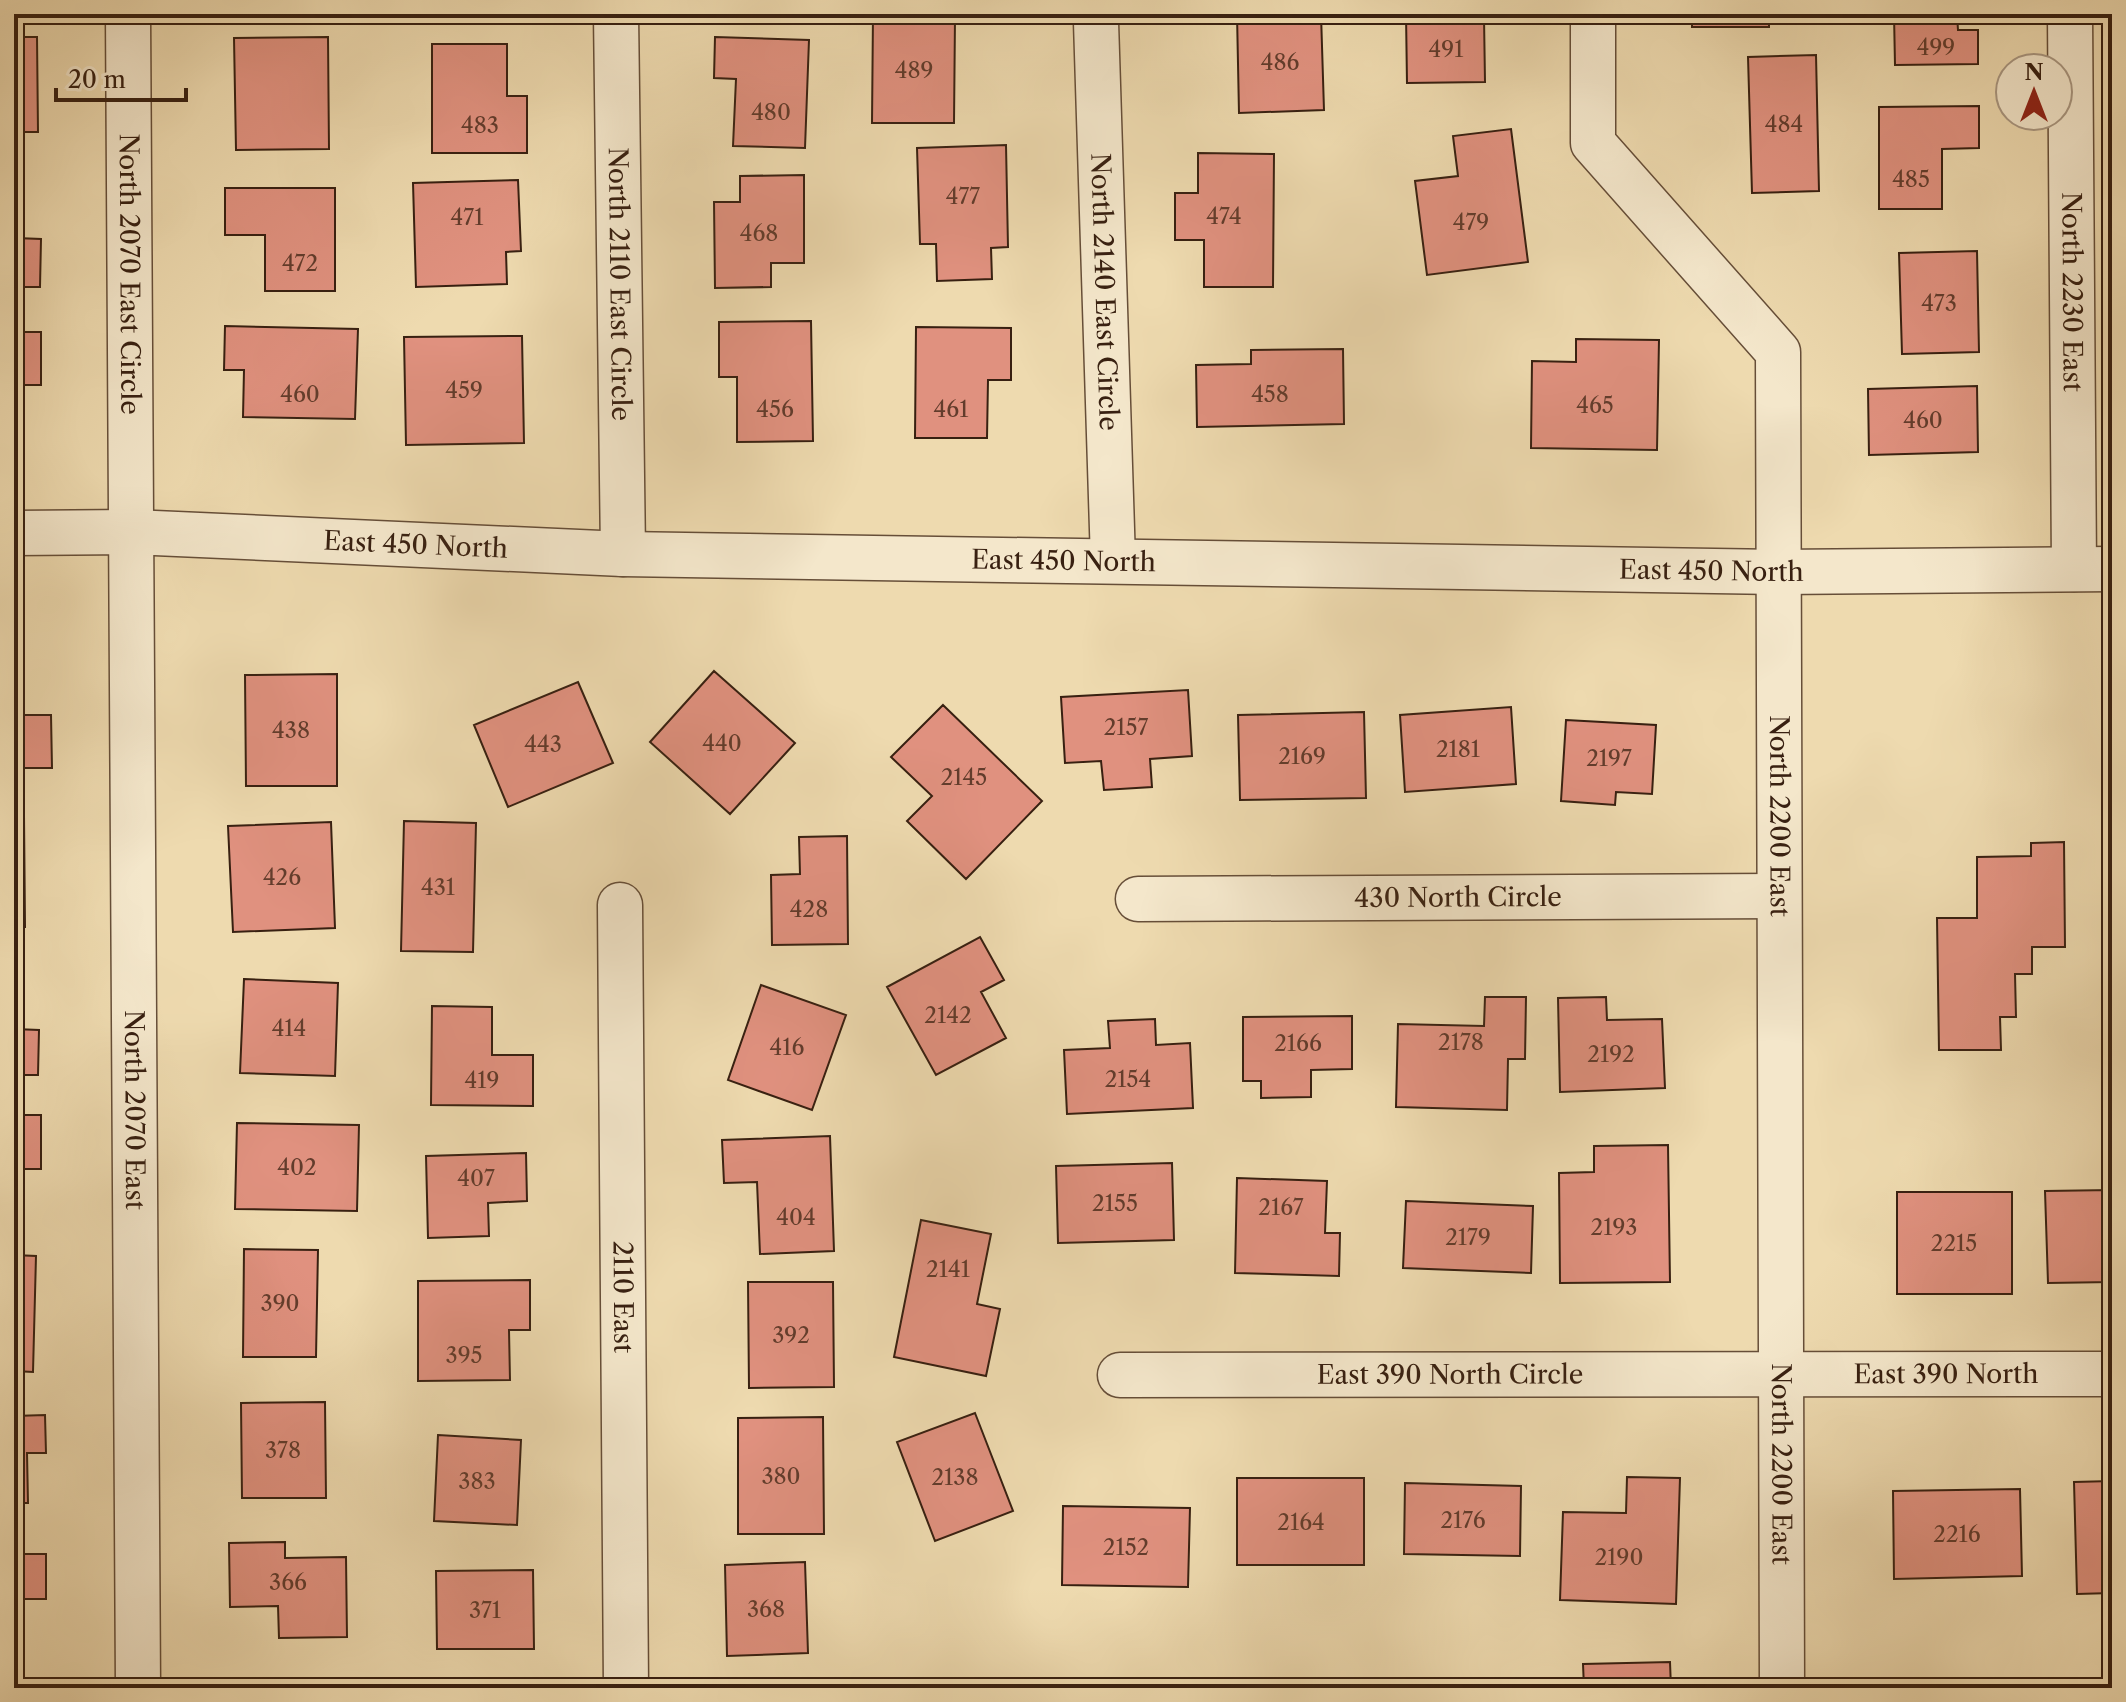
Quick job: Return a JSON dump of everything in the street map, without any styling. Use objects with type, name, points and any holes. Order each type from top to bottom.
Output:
[{"type":"street","name":"North 2070 East Circle","points":[[128,14],[132,532]]},
{"type":"street","name":"North 2110 East Circle","points":[[616,14],[623,554]]},
{"type":"street","name":"North 2200 East","points":[[1593,14],[1593,143],[1778,352],[1782,1688]]},
{"type":"street","name":"North 2230 East","points":[[2070,14],[2093,569]]},
{"type":"street","name":"North 2140 East Circle","points":[[1096,22],[1113,561]]},
{"type":"street","name":"East 450 North","points":[[14,533],[132,532],[623,554],[1778,572],[2093,569]]},
{"type":"street","name":"North 2070 East","points":[[132,532],[138,1688]]},
{"type":"street","name":"430 North Circle","points":[[1138,899],[1779,896]]},
{"type":"street","name":"2110 East","points":[[620,905],[626,1688]]},
{"type":"street","name":"East 390 North","points":[[1781,1376],[2112,1374]]},
{"type":"street","name":"East 390 North Circle","points":[[1120,1375],[1781,1376]]},
{"type":"building","points":[[873,14],[955,17],[954,123],[872,123]]},
{"type":"building","points":[[1237,14],[1321,14],[1324,110],[1239,113]]},
{"type":"building","points":[[1406,14],[1509,14],[1484,17],[1485,82],[1407,83]]},
{"type":"building","points":[[1692,14],[1769,14],[1769,27],[1692,27]]},
{"type":"building","points":[[1894,14],[1957,14],[1958,30],[1978,30],[1978,64],[1895,65]]},
{"type":"building","points":[[14,37],[37,37],[38,132],[14,132]]},
{"type":"building","points":[[328,37],[329,149],[236,150],[234,38]]},
{"type":"building","points":[[715,37],[809,40],[805,148],[733,146],[736,79],[714,78]]},
{"type":"building","points":[[432,44],[507,44],[507,96],[527,96],[527,153],[432,153]]},
{"type":"building","points":[[1816,55],[1819,191],[1752,193],[1748,57]]},
{"type":"building","points":[[1979,106],[1979,148],[1942,149],[1942,209],[1879,209],[1879,107]]},
{"type":"building","points":[[1511,129],[1528,262],[1427,275],[1415,181],[1458,176],[1453,136]]},
{"type":"building","points":[[1006,145],[1008,247],[991,248],[992,279],[937,281],[936,244],[920,244],[917,148]]},
{"type":"building","points":[[1198,153],[1274,154],[1273,287],[1204,287],[1204,240],[1175,240],[1175,193],[1198,193]]},
{"type":"building","points":[[804,175],[804,263],[771,263],[771,287],[715,288],[714,202],[740,202],[740,176]]},
{"type":"building","points":[[518,180],[521,251],[506,252],[507,284],[416,287],[413,183]]},
{"type":"building","points":[[14,186],[17,186],[16,238],[41,239],[40,287],[14,287]]},
{"type":"building","points":[[225,188],[335,188],[335,291],[265,291],[265,235],[225,235]]},
{"type":"building","points":[[1977,251],[1979,352],[1902,354],[1899,253]]},
{"type":"building","points":[[811,321],[813,441],[737,442],[737,377],[719,377],[719,322]]},
{"type":"building","points":[[225,326],[358,329],[355,419],[243,417],[244,370],[224,370]]},
{"type":"building","points":[[916,327],[1011,328],[1011,380],[988,380],[987,438],[915,438]]},
{"type":"building","points":[[14,332],[41,332],[41,385],[17,385],[17,419],[14,419]]},
{"type":"building","points":[[522,336],[524,443],[406,445],[404,337]]},
{"type":"building","points":[[1576,339],[1659,340],[1657,450],[1531,448],[1532,361],[1576,362]]},
{"type":"building","points":[[1343,349],[1344,424],[1197,427],[1196,365],[1251,364],[1251,350]]},
{"type":"building","points":[[1977,386],[1978,452],[1869,455],[1868,389]]},
{"type":"building","points":[[714,671],[795,743],[730,814],[650,742]]},
{"type":"building","points":[[337,674],[337,786],[246,786],[245,675]]},
{"type":"building","points":[[578,682],[613,763],[508,807],[474,725]]},
{"type":"building","points":[[14,684],[20,684],[20,715],[51,715],[52,768],[14,768]]},
{"type":"building","points":[[1188,690],[1192,756],[1150,759],[1152,787],[1104,790],[1101,761],[1065,763],[1061,697]]},
{"type":"building","points":[[943,705],[1042,801],[966,879],[907,821],[932,796],[891,757]]},
{"type":"building","points":[[1511,707],[1516,784],[1405,792],[1400,715]]},
{"type":"building","points":[[1364,712],[1366,798],[1240,800],[1238,715]]},
{"type":"building","points":[[1566,720],[1656,725],[1652,794],[1616,792],[1615,805],[1561,801]]},
{"type":"building","points":[[14,816],[24,816],[25,927],[14,927]]},
{"type":"building","points":[[404,821],[476,823],[473,952],[401,951]]},
{"type":"building","points":[[331,822],[335,928],[233,932],[228,826]]},
{"type":"building","points":[[847,836],[848,944],[772,945],[771,875],[800,874],[799,837]]},
{"type":"building","points":[[2064,842],[2065,947],[2032,947],[2032,974],[2015,974],[2016,1017],[2000,1017],[2001,1050],[1939,1050],[1937,918],[1977,918],[1977,857],[2031,856],[2031,843]]},
{"type":"building","points":[[980,937],[1004,980],[981,992],[1006,1038],[936,1075],[887,987]]},
{"type":"building","points":[[244,979],[338,983],[335,1076],[240,1073]]},
{"type":"building","points":[[761,985],[846,1015],[812,1110],[728,1080]]},
{"type":"building","points":[[1485,997],[1526,997],[1525,1059],[1508,1059],[1507,1110],[1396,1107],[1398,1024],[1484,1026]]},
{"type":"building","points":[[1606,997],[1607,1020],[1662,1019],[1665,1088],[1560,1092],[1558,998]]},
{"type":"building","points":[[432,1006],[492,1007],[492,1055],[533,1055],[533,1106],[431,1105]]},
{"type":"building","points":[[1352,1016],[1352,1069],[1311,1070],[1311,1097],[1261,1098],[1261,1081],[1243,1081],[1243,1017]]},
{"type":"building","points":[[1155,1019],[1156,1045],[1190,1043],[1193,1108],[1067,1114],[1064,1050],[1110,1048],[1108,1021]]},
{"type":"building","points":[[14,1029],[39,1030],[38,1075],[14,1075]]},
{"type":"building","points":[[14,1115],[41,1115],[41,1169],[21,1169],[21,1200],[14,1200]]},
{"type":"building","points":[[237,1123],[359,1125],[357,1211],[235,1209]]},
{"type":"building","points":[[830,1136],[834,1251],[760,1254],[757,1182],[724,1183],[722,1140]]},
{"type":"building","points":[[1668,1145],[1670,1282],[1560,1283],[1559,1173],[1594,1172],[1594,1146]]},
{"type":"building","points":[[526,1153],[527,1201],[488,1203],[489,1236],[428,1238],[426,1156]]},
{"type":"building","points":[[1172,1163],[1174,1240],[1058,1243],[1056,1166]]},
{"type":"building","points":[[1237,1178],[1327,1181],[1325,1233],[1340,1233],[1339,1276],[1235,1273]]},
{"type":"building","points":[[2112,1190],[2112,1282],[2048,1283],[2045,1191]]},
{"type":"building","points":[[1897,1192],[2012,1192],[2012,1294],[1897,1294]]},
{"type":"building","points":[[1406,1201],[1533,1206],[1531,1273],[1403,1268]]},
{"type":"building","points":[[921,1220],[991,1234],[977,1304],[1000,1309],[986,1376],[894,1357]]},
{"type":"building","points":[[244,1249],[318,1250],[316,1357],[243,1357]]},
{"type":"building","points":[[14,1255],[36,1256],[33,1372],[14,1371]]},
{"type":"building","points":[[530,1280],[530,1330],[509,1330],[510,1380],[418,1381],[418,1281]]},
{"type":"building","points":[[748,1282],[833,1282],[834,1387],[749,1388]]},
{"type":"building","points":[[325,1402],[326,1498],[242,1498],[241,1403]]},
{"type":"building","points":[[975,1413],[1013,1511],[935,1541],[897,1442]]},
{"type":"building","points":[[45,1415],[46,1453],[27,1453],[28,1503],[14,1503],[14,1416]]},
{"type":"building","points":[[823,1417],[824,1534],[738,1534],[738,1418]]},
{"type":"building","points":[[438,1435],[521,1440],[517,1525],[434,1521]]},
{"type":"building","points":[[1627,1477],[1680,1478],[1676,1604],[1560,1600],[1563,1512],[1626,1513]]},
{"type":"building","points":[[1237,1478],[1364,1478],[1364,1565],[1237,1565]]},
{"type":"building","points":[[2112,1481],[2112,1593],[2077,1594],[2074,1482]]},
{"type":"building","points":[[1405,1483],[1521,1486],[1520,1556],[1404,1554]]},
{"type":"building","points":[[2020,1489],[2022,1576],[1894,1579],[1893,1491]]},
{"type":"building","points":[[1063,1506],[1190,1508],[1188,1587],[1062,1585]]},
{"type":"building","points":[[285,1542],[285,1558],[346,1557],[347,1637],[279,1638],[278,1606],[230,1607],[229,1543]]},
{"type":"building","points":[[14,1554],[46,1554],[46,1599],[24,1599],[24,1639],[14,1640]]},
{"type":"building","points":[[805,1562],[808,1653],[727,1656],[725,1565]]},
{"type":"building","points":[[533,1570],[534,1649],[437,1649],[436,1571]]},
{"type":"building","points":[[1670,1662],[1671,1688],[1584,1688],[1583,1664]]},
{"type":"building","points":[[2095,1682],[2096,1688],[2052,1688],[2052,1686]]}]
